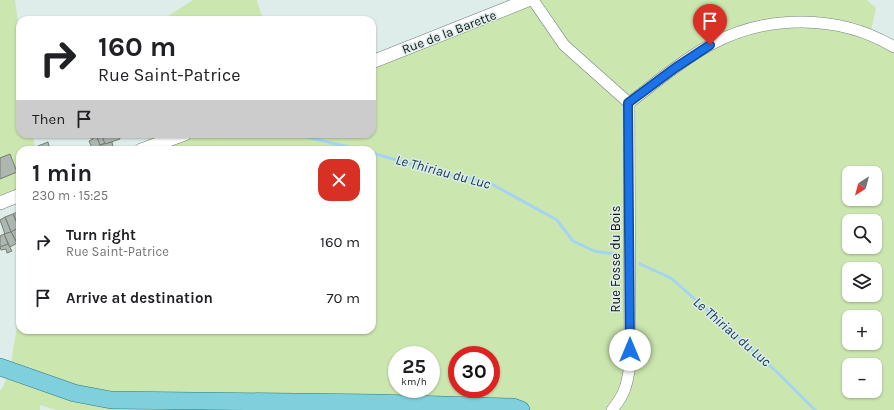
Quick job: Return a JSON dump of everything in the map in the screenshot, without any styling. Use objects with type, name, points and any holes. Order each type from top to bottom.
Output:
[{"type":"main road","points":[[0,366],[74,393],[111,400],[378,403],[513,407],[520,410]]},
{"type":"street","name":"Rue de la Barette","points":[[376,60],[528,0]]},
{"type":"street","points":[[528,0],[564,45],[628,103],[675,68],[710,45],[743,31],[766,25],[784,22],[833,25],[870,35],[894,47]]},
{"type":"street","name":"Rue Fosse du Bois","points":[[612,410],[620,400],[627,384],[630,365],[628,103]]},
{"type":"street","points":[[152,146],[174,138]]},
{"type":"street","points":[[0,203],[16,197]]},
{"type":"green space","points":[[0,0],[15,0],[17,16],[16,138],[33,138],[35,146],[16,146],[16,196],[0,200]]},
{"type":"green space","points":[[193,0],[257,0],[262,16],[168,16]]},
{"type":"green space","points":[[528,0],[867,0],[876,8],[870,35],[894,47],[894,410],[56,410],[40,405],[40,410],[0,410],[0,390],[2,389],[10,370],[16,332],[16,334],[376,334],[376,146],[147,146],[148,138],[376,138],[376,60]]},
{"type":"building","points":[[97,138],[103,138],[105,143],[100,145]]},
{"type":"building","points":[[98,138],[100,146],[91,146],[89,141]]},
{"type":"building","points":[[103,138],[120,139],[105,144]]},
{"type":"building","points":[[48,142],[49,146],[38,146]]},
{"type":"building","points":[[112,142],[113,146],[100,146]]},
{"type":"building","points":[[10,154],[16,172],[0,179],[0,158]]},
{"type":"building","points":[[16,213],[16,221],[13,214]]},
{"type":"building","points":[[13,214],[16,221],[16,230],[11,232],[5,217]]},
{"type":"building","points":[[5,217],[11,232],[5,234],[0,220]]},
{"type":"building","points":[[16,229],[16,241],[11,232]]},
{"type":"building","points":[[11,232],[16,244],[10,247],[4,234]]},
{"type":"building","points":[[4,234],[8,244],[0,247],[0,236]]},
{"type":"building","points":[[8,244],[12,251],[7,253],[6,249],[1,250],[0,247]]},
{"type":"waterway","name":"Le Thiriau du Luc","points":[[312,138],[344,146]]},
{"type":"waterway","name":"Le Thiriau du Luc","points":[[376,154],[446,174],[488,182],[557,220],[573,241],[594,251],[614,254]]},
{"type":"waterway","name":"Le Thiriau du Luc","points":[[640,264],[671,278],[777,372],[815,410]]},
{"type":"route","points":[[630,350],[628,103],[675,68],[710,45]]}]
